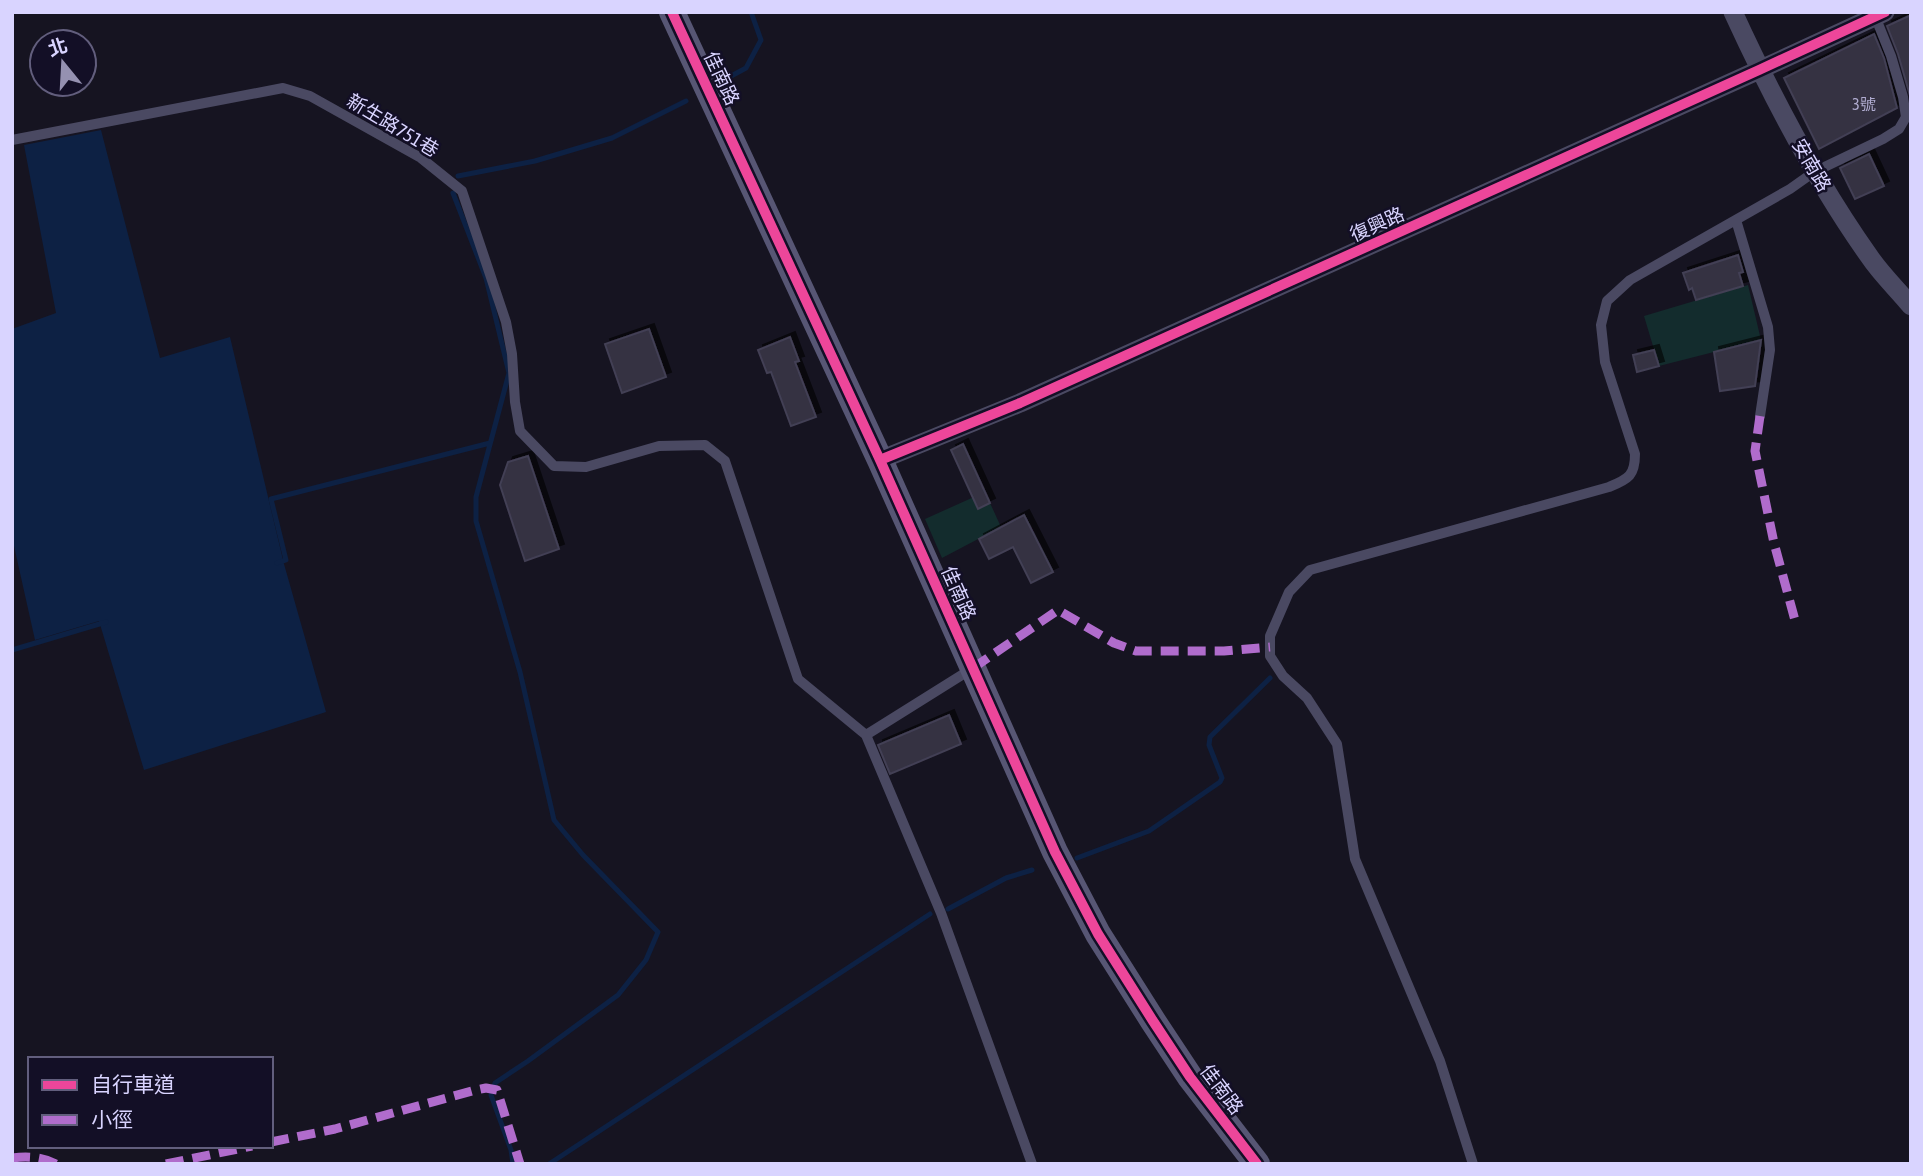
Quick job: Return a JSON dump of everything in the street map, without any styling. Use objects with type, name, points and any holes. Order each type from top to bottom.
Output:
[{"type":"street","name":"佳南路","points":[[672,12],[880,460],[1055,852],[1098,934],[1153,1021],[1190,1077],[1257,1164]]},
{"type":"street","name":"安南路","points":[[1733,12],[1759,70],[1814,172],[1870,258],[1911,306]]},
{"type":"street","name":"復興路","points":[[880,460],[1020,403],[1878,14]]},
{"type":"lane","points":[[1474,1164],[1440,1061],[1355,859],[1338,744],[1307,698],[1283,676],[1270,656],[1270,636],[1289,592],[1310,569],[1609,487],[1630,476],[1635,466],[1635,453],[1605,362],[1601,325],[1607,301],[1630,280],[1790,189],[1814,172],[1899,129],[1906,117],[1903,97],[1878,14]]},
{"type":"lane","name":"新生路751巷","points":[[12,140],[284,88],[310,96],[421,158],[462,191],[506,322],[520,431],[554,466],[586,467],[659,446],[705,445],[725,461],[798,680],[866,735]]},
{"type":"lane","points":[[1736,220],[1768,327],[1770,350],[1760,416]]},
{"type":"lane","points":[[973,668],[866,735],[941,913],[1032,1164]]},
{"type":"green space","points":[[1748,285],[1761,340],[1659,366],[1644,316]]},
{"type":"green space","points":[[985,492],[1001,527],[942,558],[925,519]]},
{"type":"water","points":[[101,130],[160,358],[230,337],[284,564],[326,712],[144,770],[99,621],[35,640],[12,537],[12,329],[56,313],[24,145]]},
{"type":"building","points":[[1911,15],[1911,99],[1887,26]]},
{"type":"building","points":[[1874,34],[1884,58],[1897,108],[1819,149],[1784,78]]},
{"type":"building","points":[[1869,154],[1884,186],[1855,199],[1840,168]]},
{"type":"building","points":[[1738,255],[1743,272],[1739,273],[1743,286],[1696,300],[1683,273]]},
{"type":"building","points":[[649,329],[666,377],[622,393],[605,344]]},
{"type":"building","points":[[790,337],[799,361],[795,362],[816,417],[791,426],[771,372],[767,373],[758,350]]},
{"type":"building","points":[[1761,340],[1755,386],[1720,391],[1714,352]]},
{"type":"building","points":[[1654,350],[1659,366],[1637,372],[1633,355]]},
{"type":"building","points":[[963,444],[990,503],[978,509],[951,450]]},
{"type":"building","points":[[528,456],[559,549],[525,561],[500,485],[508,462]]},
{"type":"building","points":[[1024,515],[1053,572],[1031,583],[1013,547],[989,559],[979,539]]},
{"type":"building","points":[[949,715],[961,744],[890,774],[878,745]]},
{"type":"waterway","points":[[722,81],[746,68],[761,40],[751,12]]},
{"type":"waterway","points":[[458,176],[535,161],[612,138],[686,101]]},
{"type":"waterway","points":[[453,193],[486,278],[509,373],[476,497],[476,521],[520,672],[554,820],[583,855],[658,932],[646,960],[618,995],[495,1083],[491,1095],[511,1150],[513,1164]]},
{"type":"waterway","points":[[277,563],[286,560],[271,499],[490,443]]},
{"type":"waterway","points":[[12,650],[106,622]]},
{"type":"waterway","points":[[1077,858],[1149,831],[1220,782],[1222,778],[1209,745],[1210,737],[1270,678]]},
{"type":"waterway","points":[[948,909],[1006,878],[1032,870]]},
{"type":"waterway","points":[[549,1164],[930,914]]},
{"type":"marked path","points":[[1760,416],[1755,451],[1774,543],[1796,624]]},
{"type":"marked path","points":[[973,668],[1058,610],[1114,643],[1136,651],[1224,651],[1270,647]]},
{"type":"marked path","points":[[273,1142],[335,1129],[486,1088],[497,1090],[520,1164]]},
{"type":"marked path","points":[[166,1164],[242,1148]]},
{"type":"marked path","points":[[12,1158],[35,1158],[56,1164]]},
{"type":"cycle path","points":[[672,12],[880,460],[1055,852],[1098,934],[1153,1021],[1190,1077],[1257,1164]]},
{"type":"cycle path","points":[[880,460],[1020,403],[1885,12]]}]
